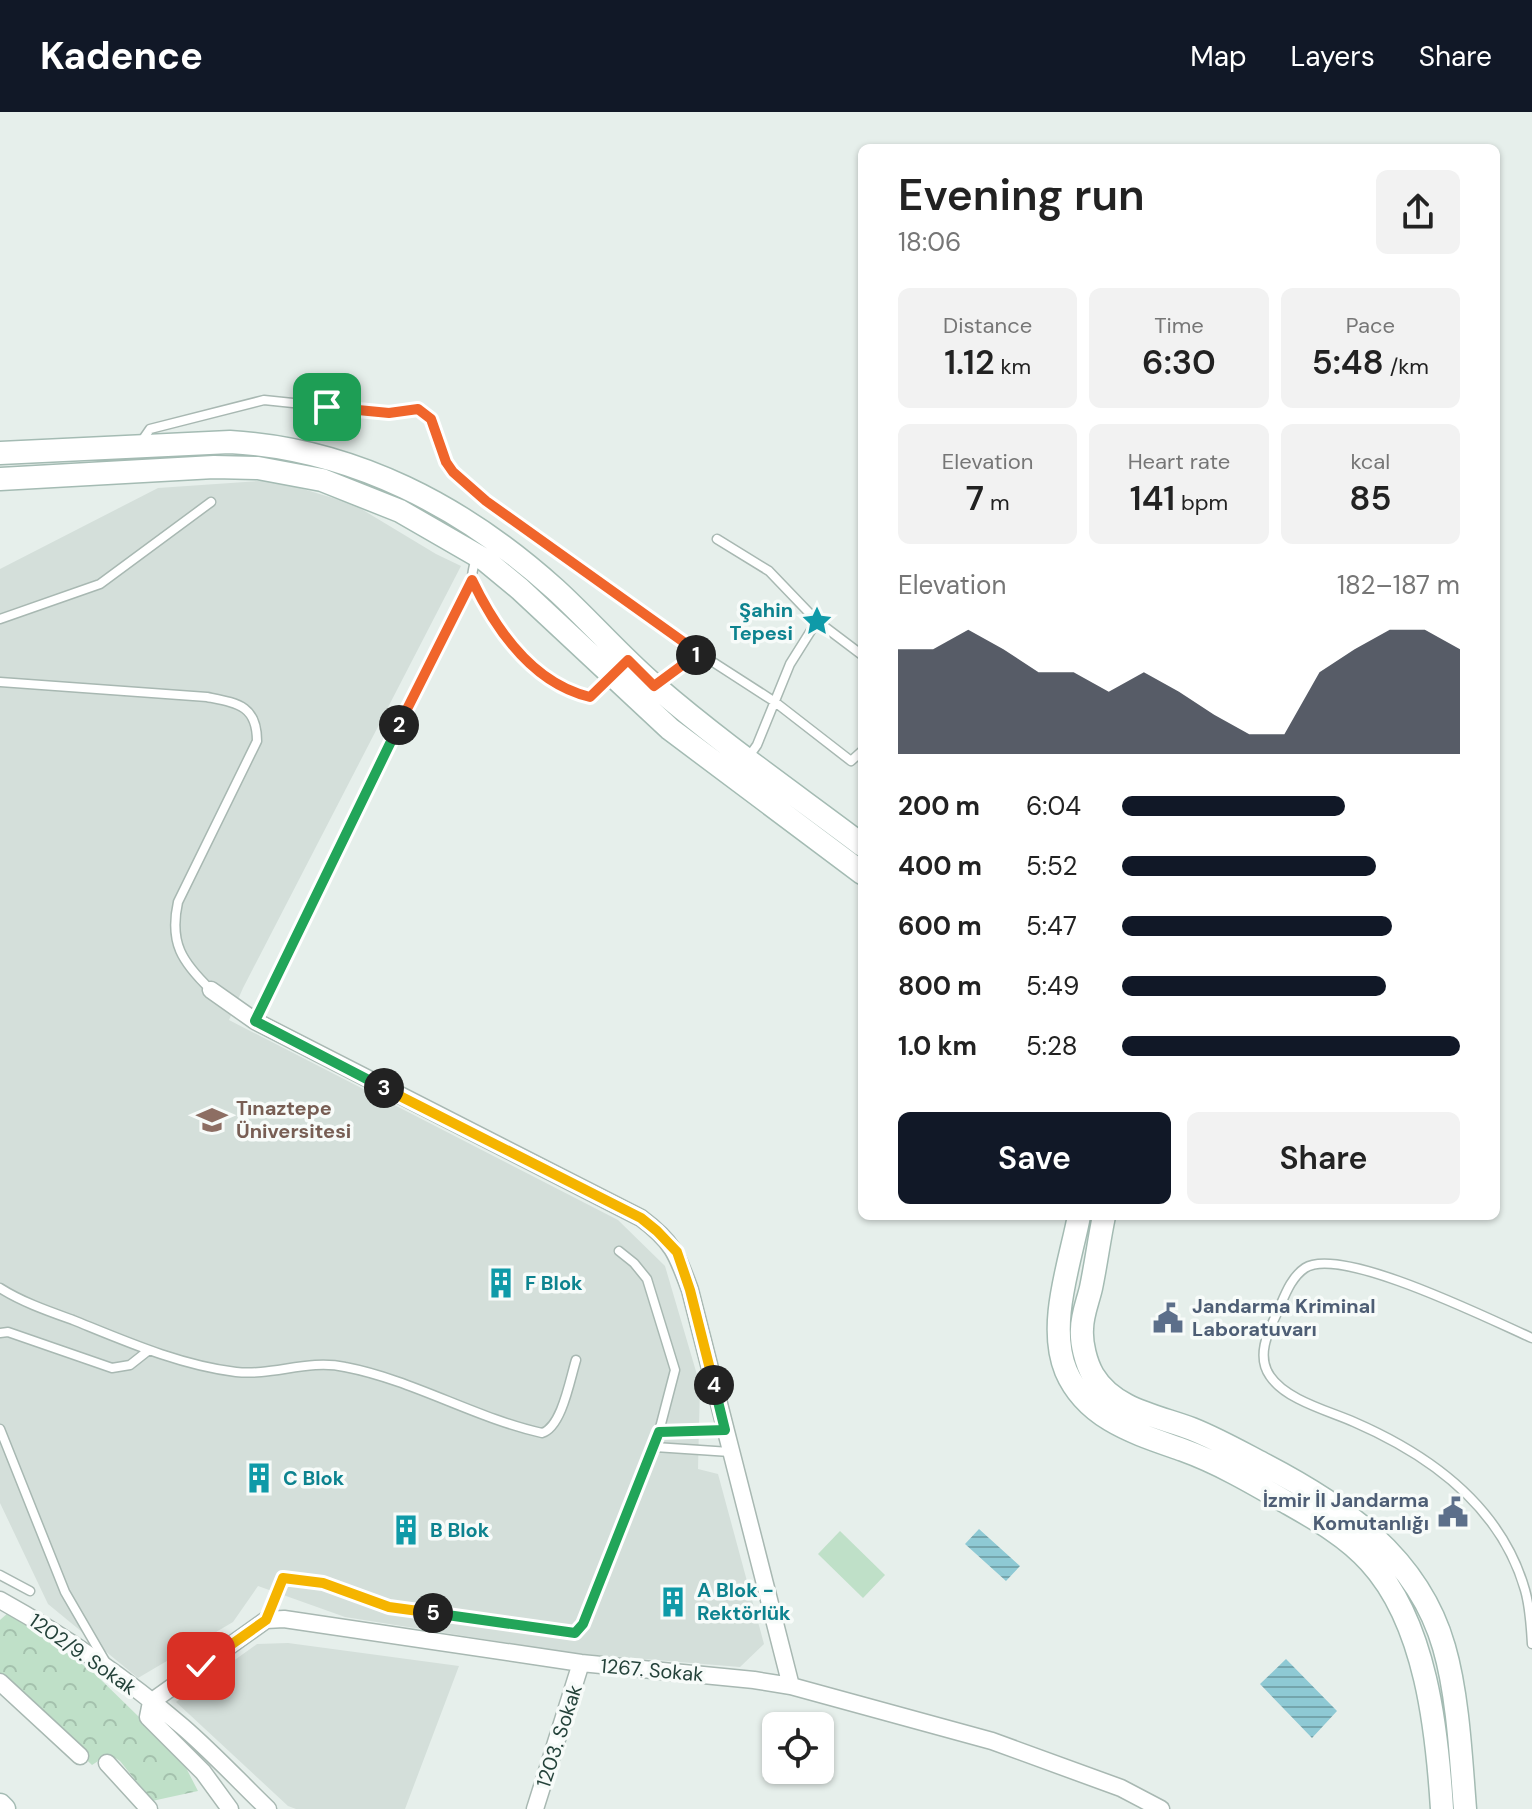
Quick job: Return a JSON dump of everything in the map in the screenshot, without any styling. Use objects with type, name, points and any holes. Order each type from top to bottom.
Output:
[{"type":"main road","points":[[0,453],[230,442],[286,447],[344,462],[402,485],[500,544],[557,591],[670,729],[858,843]]},
{"type":"main road","points":[[0,479],[214,467],[277,470],[322,480],[372,498],[477,555],[620,668],[654,686],[747,759],[777,795],[858,869]]},
{"type":"main road","points":[[1078,1220],[1059,1310],[1060,1351],[1074,1386],[1098,1413],[1115,1424],[1243,1477],[1320,1522],[1370,1562],[1392,1592],[1416,1643],[1438,1760],[1442,1809]]},
{"type":"main road","points":[[1103,1220],[1081,1327],[1087,1361],[1094,1376],[1120,1402],[1214,1439],[1309,1489],[1344,1512],[1389,1550],[1427,1604],[1445,1649],[1459,1735],[1465,1809]]},
{"type":"street","points":[[211,990],[255,1021],[641,1218],[677,1252],[791,1686]]},
{"type":"street","name":"1202/9. Sokak","points":[[0,1600],[35,1619],[151,1702],[184,1728],[268,1809]]},
{"type":"street","points":[[0,1606],[0,1613]]},
{"type":"street","name":"1267. Sokak","points":[[266,1620],[284,1619],[581,1663],[791,1686],[992,1741],[1121,1788],[1161,1809]]},
{"type":"street","points":[[230,1809],[203,1772],[148,1717],[151,1702],[266,1620]]},
{"type":"street","name":"1203. Sokak","points":[[535,1809],[581,1663]]},
{"type":"street","points":[[0,1682],[80,1756]]},
{"type":"street","points":[[107,1763],[149,1809]]},
{"type":"lane","points":[[139,446],[150,429],[264,400],[389,413],[418,409],[431,419],[446,462],[453,472],[486,501],[699,653],[775,702],[851,761],[858,755]]},
{"type":"lane","points":[[0,619],[100,584],[211,502]]},
{"type":"lane","points":[[717,539],[769,571],[817,621],[858,652]]},
{"type":"lane","points":[[255,1021],[472,580],[477,555]]},
{"type":"lane","points":[[472,580],[486,609],[515,648],[550,680],[570,692],[590,697],[620,668]]},
{"type":"lane","points":[[747,759],[757,745],[790,664],[817,621]]},
{"type":"lane","points":[[654,686],[699,653]]},
{"type":"lane","points":[[0,682],[207,697],[229,701],[248,710],[253,717],[257,741],[178,902],[173,925],[184,960],[211,990]]},
{"type":"lane","points":[[266,1620],[283,1578],[323,1583],[389,1607],[575,1633],[583,1624],[655,1447],[675,1370],[647,1279],[619,1251]]},
{"type":"lane","points":[[1532,1338],[1374,1272],[1326,1263],[1308,1266],[1294,1277],[1265,1339],[1264,1358],[1268,1375],[1281,1387],[1309,1404],[1387,1437],[1416,1453],[1440,1468],[1482,1511],[1499,1536],[1525,1589],[1532,1644]]},
{"type":"lane","points":[[0,1288],[31,1304],[149,1350],[236,1372],[259,1373],[313,1364],[344,1366],[542,1433],[552,1429],[557,1419],[576,1360]]},
{"type":"lane","points":[[0,1333],[8,1332],[112,1368],[130,1365],[149,1350]]},
{"type":"lane","points":[[0,1429],[65,1592],[110,1671]]},
{"type":"lane","points":[[659,1432],[725,1430]]},
{"type":"lane","points":[[655,1447],[730,1452]]},
{"type":"lane","points":[[0,1575],[30,1591]]},
{"type":"shaded area","name":"Tınaztepe Üniversitesi","points":[[273,480],[353,504],[461,566],[229,1020],[618,1220],[665,1266],[700,1385],[698,1469],[718,1474],[764,1644],[740,1667],[571,1653],[345,1617],[258,1586],[233,1622],[138,1678],[48,1604],[0,1503],[0,569],[158,488]]},
{"type":"shaded area","points":[[288,1643],[459,1666],[405,1809],[296,1809],[288,1806],[176,1702],[257,1644]]},
{"type":"green space","points":[[840,1531],[885,1575],[863,1598],[818,1554]]},
{"type":"green space","points":[[9,1612],[95,1674],[181,1758],[198,1791],[152,1801],[120,1761],[109,1754],[92,1765],[0,1678],[0,1620]]},
{"type":"water","points":[[979,1529],[1020,1566],[1006,1581],[965,1544]]},
{"type":"water","points":[[1286,1659],[1337,1711],[1312,1738],[1260,1684]]},
{"type":"place","name":"Şahin Tepesi","points":[[817,621]]},
{"type":"place","name":"Tınaztepe Üniversitesi","points":[[212,1120]]},
{"type":"place","name":"F Blok","points":[[501,1283]]},
{"type":"place","name":"Jandarma Kriminal Laboratuvarı","points":[[1168,1318]]},
{"type":"place","name":"C Blok","points":[[259,1478]]},
{"type":"place","name":"İzmir İl Jandarma Komutanlığı","points":[[1453,1512]]},
{"type":"place","name":"B Blok","points":[[406,1530]]},
{"type":"place","name":"A Blok - Rektörlük","points":[[673,1602]]},
{"type":"route","points":[[201,1666],[266,1620],[283,1578],[323,1583],[389,1607],[575,1633],[583,1624],[659,1432],[725,1430],[690,1290],[677,1252],[657,1231],[641,1218],[255,1021],[472,580],[486,609],[515,648],[550,680],[570,692],[590,697],[603,688],[628,660],[654,686],[699,653],[486,501],[453,472],[446,462],[431,419],[418,409],[389,413],[327,407]]}]
